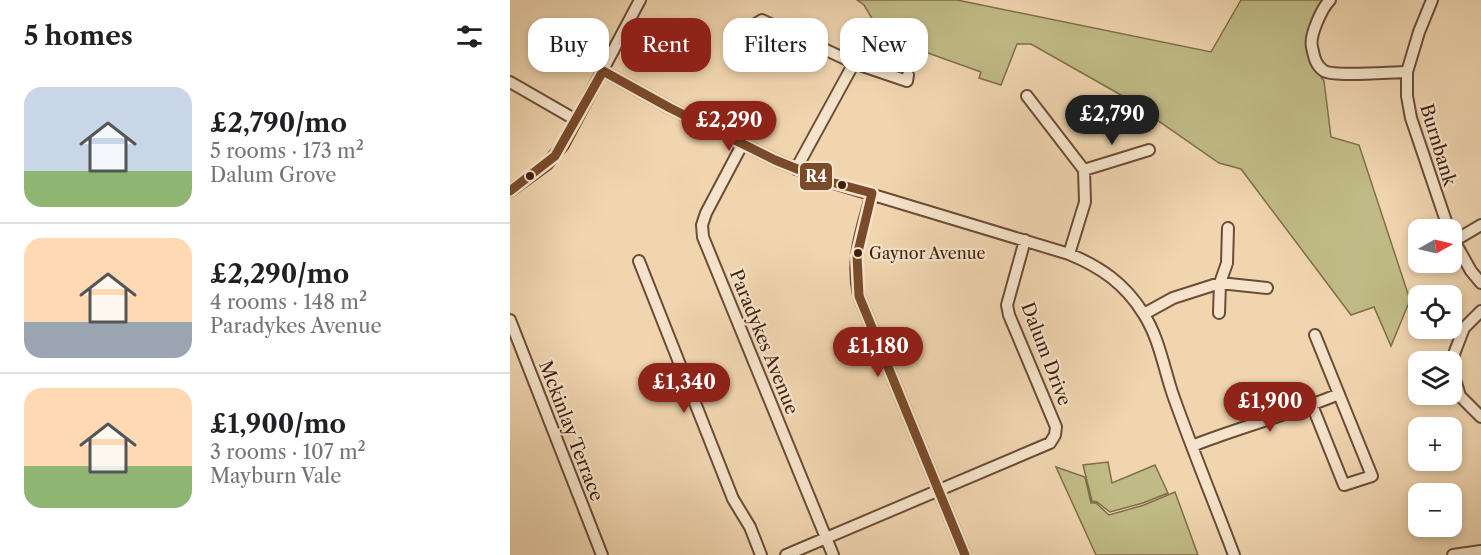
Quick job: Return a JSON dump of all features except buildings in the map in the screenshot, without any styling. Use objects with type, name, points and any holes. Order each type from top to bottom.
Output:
[{"type":"street","points":[[609,59],[640,0]]},
{"type":"street","points":[[1330,0],[1324,6],[1311,42],[1315,60],[1324,70],[1339,75],[1363,72],[1407,72]]},
{"type":"street","name":"Burnbank","points":[[1432,0],[1407,72],[1407,96],[1411,118],[1445,219]]},
{"type":"street","points":[[510,191],[555,156],[602,72]]},
{"type":"street","points":[[605,72],[670,108],[796,169],[827,181],[1069,254],[1090,262],[1107,273],[1123,286],[1144,314],[1153,332],[1231,554]]},
{"type":"street","points":[[796,169],[849,72]]},
{"type":"street","points":[[880,72],[907,81],[908,75]]},
{"type":"street","points":[[510,82],[576,120]]},
{"type":"street","points":[[1027,96],[1084,170],[1085,202],[1069,254]]},
{"type":"street","name":"Paradykes Avenue","points":[[743,144],[706,213],[702,225],[703,237],[833,555]]},
{"type":"street","points":[[1084,170],[1149,150]]},
{"type":"street","points":[[872,194],[855,256],[855,278],[859,296],[966,555]]},
{"type":"street","points":[[1462,234],[1481,225]]},
{"type":"street","points":[[1219,313],[1220,283],[1227,263],[1228,228]]},
{"type":"street","name":"Dalum Drive","points":[[940,490],[1050,443],[1054,435],[1056,427],[1009,315],[1007,305],[1025,240]]},
{"type":"street","points":[[1462,255],[1481,283]]},
{"type":"street","points":[[639,261],[733,499],[750,527],[761,555]]},
{"type":"street","points":[[1144,314],[1173,298],[1220,283],[1267,288]]},
{"type":"street","points":[[1479,419],[1460,396],[1454,383],[1453,373],[1454,354],[1464,328],[1481,312]]},
{"type":"street","name":"Mckinlay Terrace","points":[[510,320],[602,555]]},
{"type":"street","points":[[1312,405],[1344,485],[1372,476],[1315,335]]},
{"type":"street","points":[[1192,446],[1339,394]]},
{"type":"street","points":[[786,555],[940,490]]},
{"type":"street","points":[[1453,555],[1481,551]]},
{"type":"shaded area","points":[[857,0],[957,0],[1211,52],[1241,0],[1322,0],[1319,7],[1314,67],[1324,81],[1331,137],[1359,145],[1408,294],[1408,305],[1391,346],[1374,307],[1351,315],[1241,169],[1219,163],[1121,95],[1031,44],[1017,44],[1001,85],[979,78],[981,72],[928,53],[928,18],[872,18],[864,5]]},
{"type":"shaded area","points":[[1108,462],[1112,483],[1155,465],[1168,493],[1110,512],[1092,501],[1083,465]]},
{"type":"shaded area","points":[[1056,467],[1085,477],[1091,503],[1096,503],[1109,515],[1144,505],[1175,492],[1198,555],[1096,555]]},
{"type":"transit line","name":"R4","points":[[510,191],[555,156],[602,72]]},
{"type":"transit line","name":"R4","points":[[605,72],[670,108],[775,160],[827,181],[872,193]]},
{"type":"transit line","name":"R4","points":[[872,193],[857,256],[859,296],[965,555]]},
{"type":"place","name":"Gaynor Avenue","points":[[858,253]]}]
